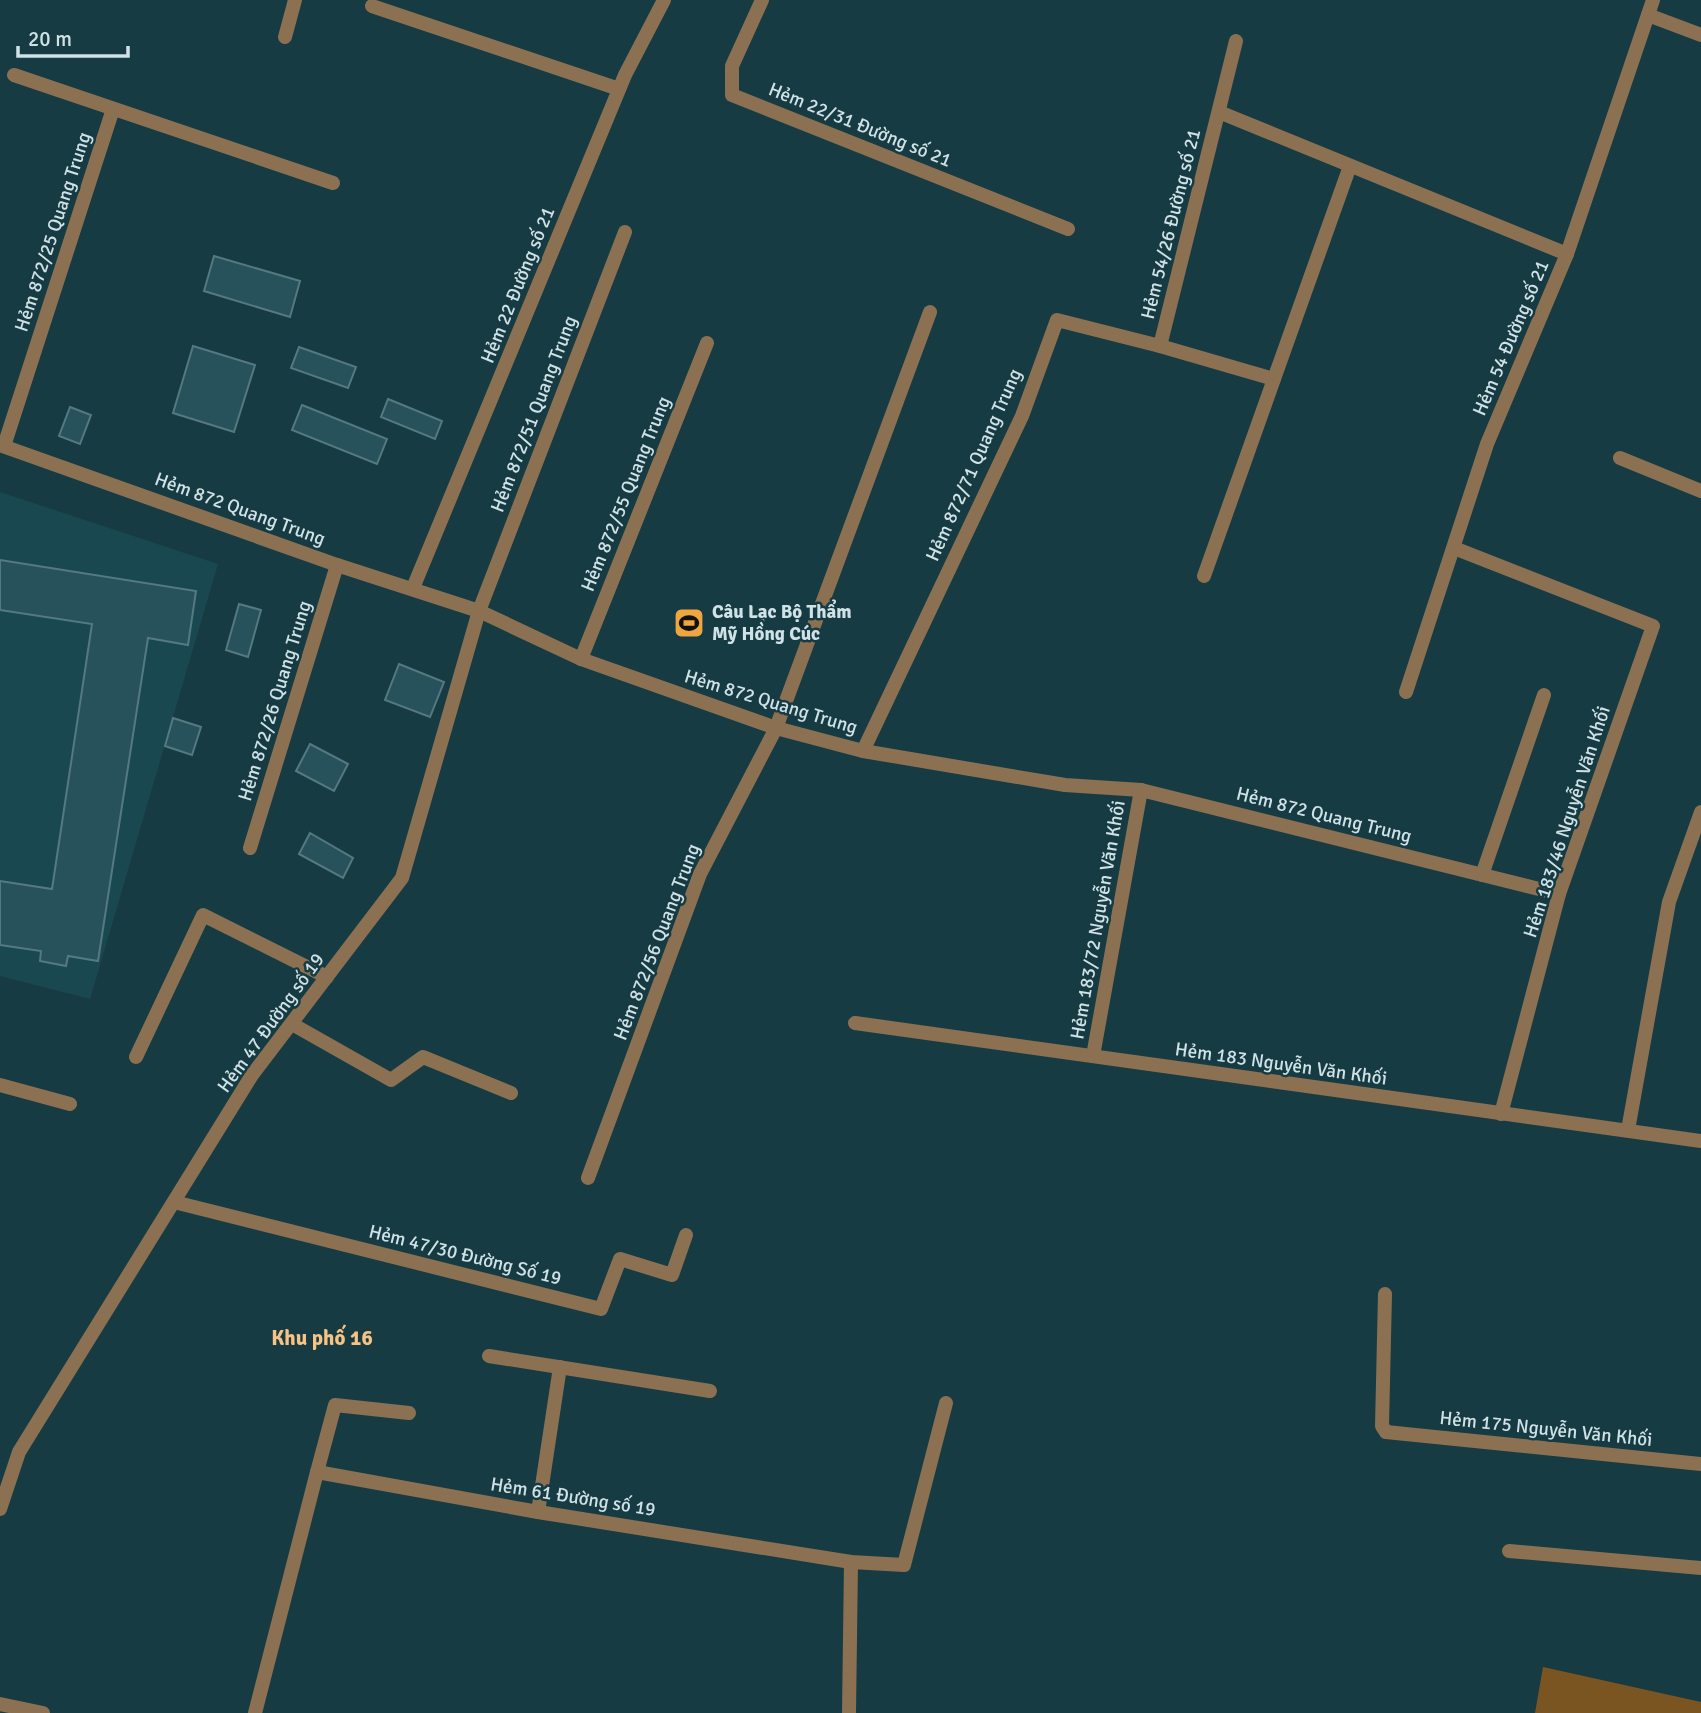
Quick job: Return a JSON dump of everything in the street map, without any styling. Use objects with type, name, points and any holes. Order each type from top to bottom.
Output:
[{"type":"street","points":[[285,37],[295,0]]},
{"type":"street","name":"Hẻm 22 Đường số 21","points":[[413,588],[619,89],[664,0]]},
{"type":"street","name":"Hẻm 22/31 Đường số 21","points":[[762,0],[732,66],[732,95],[1068,229]]},
{"type":"street","name":"Hẻm 54 Đường số 21","points":[[1406,692],[1488,444],[1567,254],[1653,0]]},
{"type":"street","points":[[372,6],[619,89]]},
{"type":"street","points":[[1648,15],[1701,35]]},
{"type":"street","name":"Hẻm 54/26 Đường số 21","points":[[1160,346],[1236,41]]},
{"type":"street","points":[[14,75],[333,183]]},
{"type":"street","name":"Hẻm 872/25 Quang Trung","points":[[2,445],[113,109]]},
{"type":"street","name":"Hẻm 54/26 Đường số 21","points":[[1219,112],[1567,254]]},
{"type":"street","points":[[1204,576],[1350,166]]},
{"type":"street","name":"Hẻm 872/51 Quang Trung","points":[[479,611],[625,232]]},
{"type":"street","name":"Hẻm 872/56 Quang Trung","points":[[588,1178],[699,874],[776,728],[930,312]]},
{"type":"street","name":"Hẻm 872/71 Quang Trung","points":[[863,751],[1021,416],[1057,320],[1274,379]]},
{"type":"street","name":"Hẻm 872/55 Quang Trung","points":[[581,659],[706,343]]},
{"type":"street","name":"Hẻm 872 Quang Trung","points":[[2,445],[337,565],[479,611],[581,659],[776,728],[863,751],[1065,785],[1141,790],[1559,894]]},
{"type":"street","points":[[1620,458],[1701,490]]},
{"type":"street","name":"Hẻm 183/46 Nguyễn Văn Khối","points":[[1454,548],[1653,626],[1559,894],[1501,1114]]},
{"type":"street","name":"Hẻm 872/26 Quang Trung","points":[[250,848],[337,565]]},
{"type":"street","name":"Hẻm 47 Đường số 19","points":[[0,1509],[19,1452],[252,1075],[402,878],[479,611]]},
{"type":"street","points":[[1482,875],[1545,695]]},
{"type":"street","name":"Hẻm 183/72 Nguyễn Văn Khối","points":[[1093,1056],[1141,790]]},
{"type":"street","points":[[1628,1130],[1669,902],[1701,812]]},
{"type":"street","points":[[136,1058],[203,915],[327,978]]},
{"type":"street","name":"Hẻm 183 Nguyễn Văn Khối","points":[[855,1023],[1701,1141]]},
{"type":"street","points":[[292,1024],[391,1080],[423,1057],[511,1093]]},
{"type":"street","points":[[0,1085],[70,1104]]},
{"type":"street","name":"Hẻm 47/30 Đường Số 19","points":[[174,1202],[601,1309],[620,1259],[672,1275],[686,1235]]},
{"type":"street","name":"Hẻm 175 Nguyễn Văn Khối","points":[[1385,1294],[1382,1426],[1387,1432],[1701,1464]]},
{"type":"street","points":[[489,1356],[710,1391]]},
{"type":"street","points":[[538,1512],[560,1367]]},
{"type":"street","name":"Hẻm 61 Đường số 19","points":[[317,1472],[538,1512],[851,1562],[904,1565],[946,1403]]},
{"type":"street","points":[[255,1713],[335,1405],[409,1413]]},
{"type":"street","points":[[1509,1551],[1701,1568]]},
{"type":"street","points":[[849,1713],[851,1562]]},
{"type":"street","points":[[0,1704],[43,1713]]},
{"type":"shaded area","points":[[0,492],[218,564],[90,999],[0,976]]},
{"type":"shaded area","points":[[1543,1667],[1701,1702],[1701,1713],[1535,1713]]},
{"type":"building","points":[[214,256],[300,281],[290,317],[204,291]]},
{"type":"building","points":[[193,346],[255,365],[234,432],[173,413]]},
{"type":"building","points":[[299,347],[356,367],[348,388],[291,368]]},
{"type":"building","points":[[388,399],[442,421],[435,439],[381,417]]},
{"type":"building","points":[[302,405],[387,439],[377,464],[292,430]]},
{"type":"building","points":[[70,407],[91,415],[80,444],[59,436]]},
{"type":"building","points":[[0,560],[196,591],[188,645],[148,638],[98,961],[68,956],[66,966],[40,961],[41,951],[0,945],[0,881],[52,889],[92,624],[0,610]]},
{"type":"building","points":[[239,604],[261,610],[248,657],[226,650]]},
{"type":"building","points":[[399,664],[444,682],[430,717],[385,700]]},
{"type":"building","points":[[173,718],[201,727],[192,755],[165,746]]},
{"type":"building","points":[[310,744],[348,764],[334,791],[296,771]]},
{"type":"building","points":[[310,833],[353,858],[343,878],[299,854]]},
{"type":"place","name":"Câu Lạc Bộ Thẩm Mỹ Hồng Cúc","points":[[689,623]]},
{"type":"district","name":"Khu phố 16","points":[[322,1338]]}]
